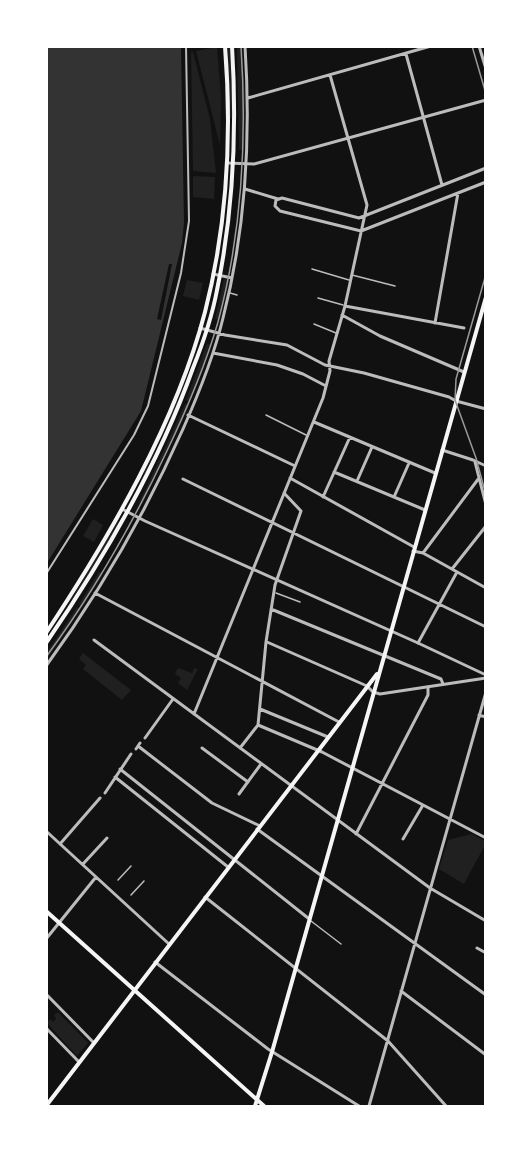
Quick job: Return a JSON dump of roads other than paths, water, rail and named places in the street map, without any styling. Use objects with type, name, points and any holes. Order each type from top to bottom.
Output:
[{"type":"main road","points":[[46,633],[122,509],[170,410],[200,328],[213,274],[227,163],[228,95],[225,46]]},
{"type":"main road","points":[[46,643],[85,586],[128,512],[176,412],[207,330],[220,275],[231,203],[235,118],[232,46]]},
{"type":"main road","points":[[255,1107],[486,297]]},
{"type":"main road","points":[[49,1105],[155,962],[379,671]]},
{"type":"main road","points":[[46,911],[264,1107]]},
{"type":"street","points":[[46,574],[134,435],[148,406],[181,273],[188,232],[186,46]]},
{"type":"street","points":[[46,666],[77,626],[140,518],[189,416],[213,353],[233,278],[245,189],[248,98],[245,46]]},
{"type":"street","points":[[248,98],[431,46]]},
{"type":"street","points":[[479,46],[486,69]]},
{"type":"street","points":[[406,54],[443,186]]},
{"type":"street","points":[[194,714],[327,386],[329,366],[367,205],[330,75]]},
{"type":"street","points":[[227,163],[247,164],[486,100]]},
{"type":"street","points":[[245,189],[359,218],[486,168]]},
{"type":"street","points":[[278,199],[275,206],[280,211],[361,231],[486,182]]},
{"type":"street","points":[[435,323],[458,193]]},
{"type":"street","points":[[213,274],[233,278]]},
{"type":"street","points":[[345,306],[464,328]]},
{"type":"street","points":[[342,315],[380,336],[464,372]]},
{"type":"street","points":[[200,328],[287,345],[329,366],[364,373],[486,409]]},
{"type":"street","points":[[213,353],[277,365],[327,386]]},
{"type":"street","points":[[189,416],[296,466]]},
{"type":"street","points":[[314,422],[435,473]]},
{"type":"street","points":[[323,497],[350,437]]},
{"type":"street","points":[[357,481],[372,447]]},
{"type":"street","points":[[442,450],[486,466]]},
{"type":"street","points":[[476,462],[486,505]]},
{"type":"street","points":[[394,497],[410,463]]},
{"type":"street","points":[[334,472],[425,510]]},
{"type":"street","points":[[290,478],[485,587]]},
{"type":"street","points":[[423,553],[479,478]]},
{"type":"street","points":[[183,479],[486,627]]},
{"type":"street","points":[[240,748],[258,724],[266,642],[276,580],[300,512],[284,493]]},
{"type":"street","points":[[122,509],[391,630],[486,677]]},
{"type":"street","points":[[452,569],[486,526]]},
{"type":"street","points":[[418,643],[457,572]]},
{"type":"street","points":[[95,593],[339,722]]},
{"type":"street","points":[[271,609],[441,679],[443,684]]},
{"type":"street","points":[[94,640],[430,888],[486,921]]},
{"type":"street","points":[[266,642],[367,686],[373,692],[380,694],[486,677]]},
{"type":"street","points":[[356,834],[428,695],[428,687]]},
{"type":"street","points":[[369,1107],[486,692]]},
{"type":"street","points":[[145,738],[173,699]]},
{"type":"street","points":[[260,709],[328,737]]},
{"type":"street","points":[[479,715],[486,717]]},
{"type":"street","points":[[258,724],[318,750],[486,838]]},
{"type":"street","points":[[138,746],[212,804],[259,827],[486,995]]},
{"type":"street","points":[[202,748],[248,782]]},
{"type":"street","points":[[105,793],[131,754]]},
{"type":"street","points":[[239,794],[261,764]]},
{"type":"street","points":[[120,769],[308,918]]},
{"type":"street","points":[[115,777],[228,867]]},
{"type":"street","points":[[60,844],[100,798]]},
{"type":"street","points":[[403,839],[423,805]]},
{"type":"street","points":[[46,831],[169,944]]},
{"type":"street","points":[[83,864],[107,838]]},
{"type":"street","points":[[46,939],[96,877]]},
{"type":"street","points":[[205,897],[388,1041],[446,1107]]},
{"type":"street","points":[[477,948],[486,953]]},
{"type":"street","points":[[155,962],[272,1052],[359,1107]]},
{"type":"street","points":[[402,991],[486,1055]]},
{"type":"street","points":[[46,994],[94,1043]]},
{"type":"street","points":[[46,1028],[80,1062]]},
{"type":"lane","points":[[312,269],[350,281]]},
{"type":"lane","points":[[352,275],[395,286]]},
{"type":"lane","points":[[230,293],[237,295]]},
{"type":"lane","points":[[318,298],[345,306]]},
{"type":"lane","points":[[314,324],[337,334]]},
{"type":"lane","points":[[266,415],[308,436]]},
{"type":"lane","points":[[274,592],[300,602]]},
{"type":"lane","points":[[118,880],[131,866]]},
{"type":"lane","points":[[131,895],[144,881]]},
{"type":"lane","points":[[308,918],[341,944]]},
{"type":"tram line","points":[[46,657],[96,583],[140,506],[181,421],[213,339],[233,254],[241,185],[243,150],[241,46]]},
{"type":"tram line","points":[[472,46],[486,94]]},
{"type":"tram line","points":[[486,274],[456,379],[455,400],[476,458],[486,495]]}]
